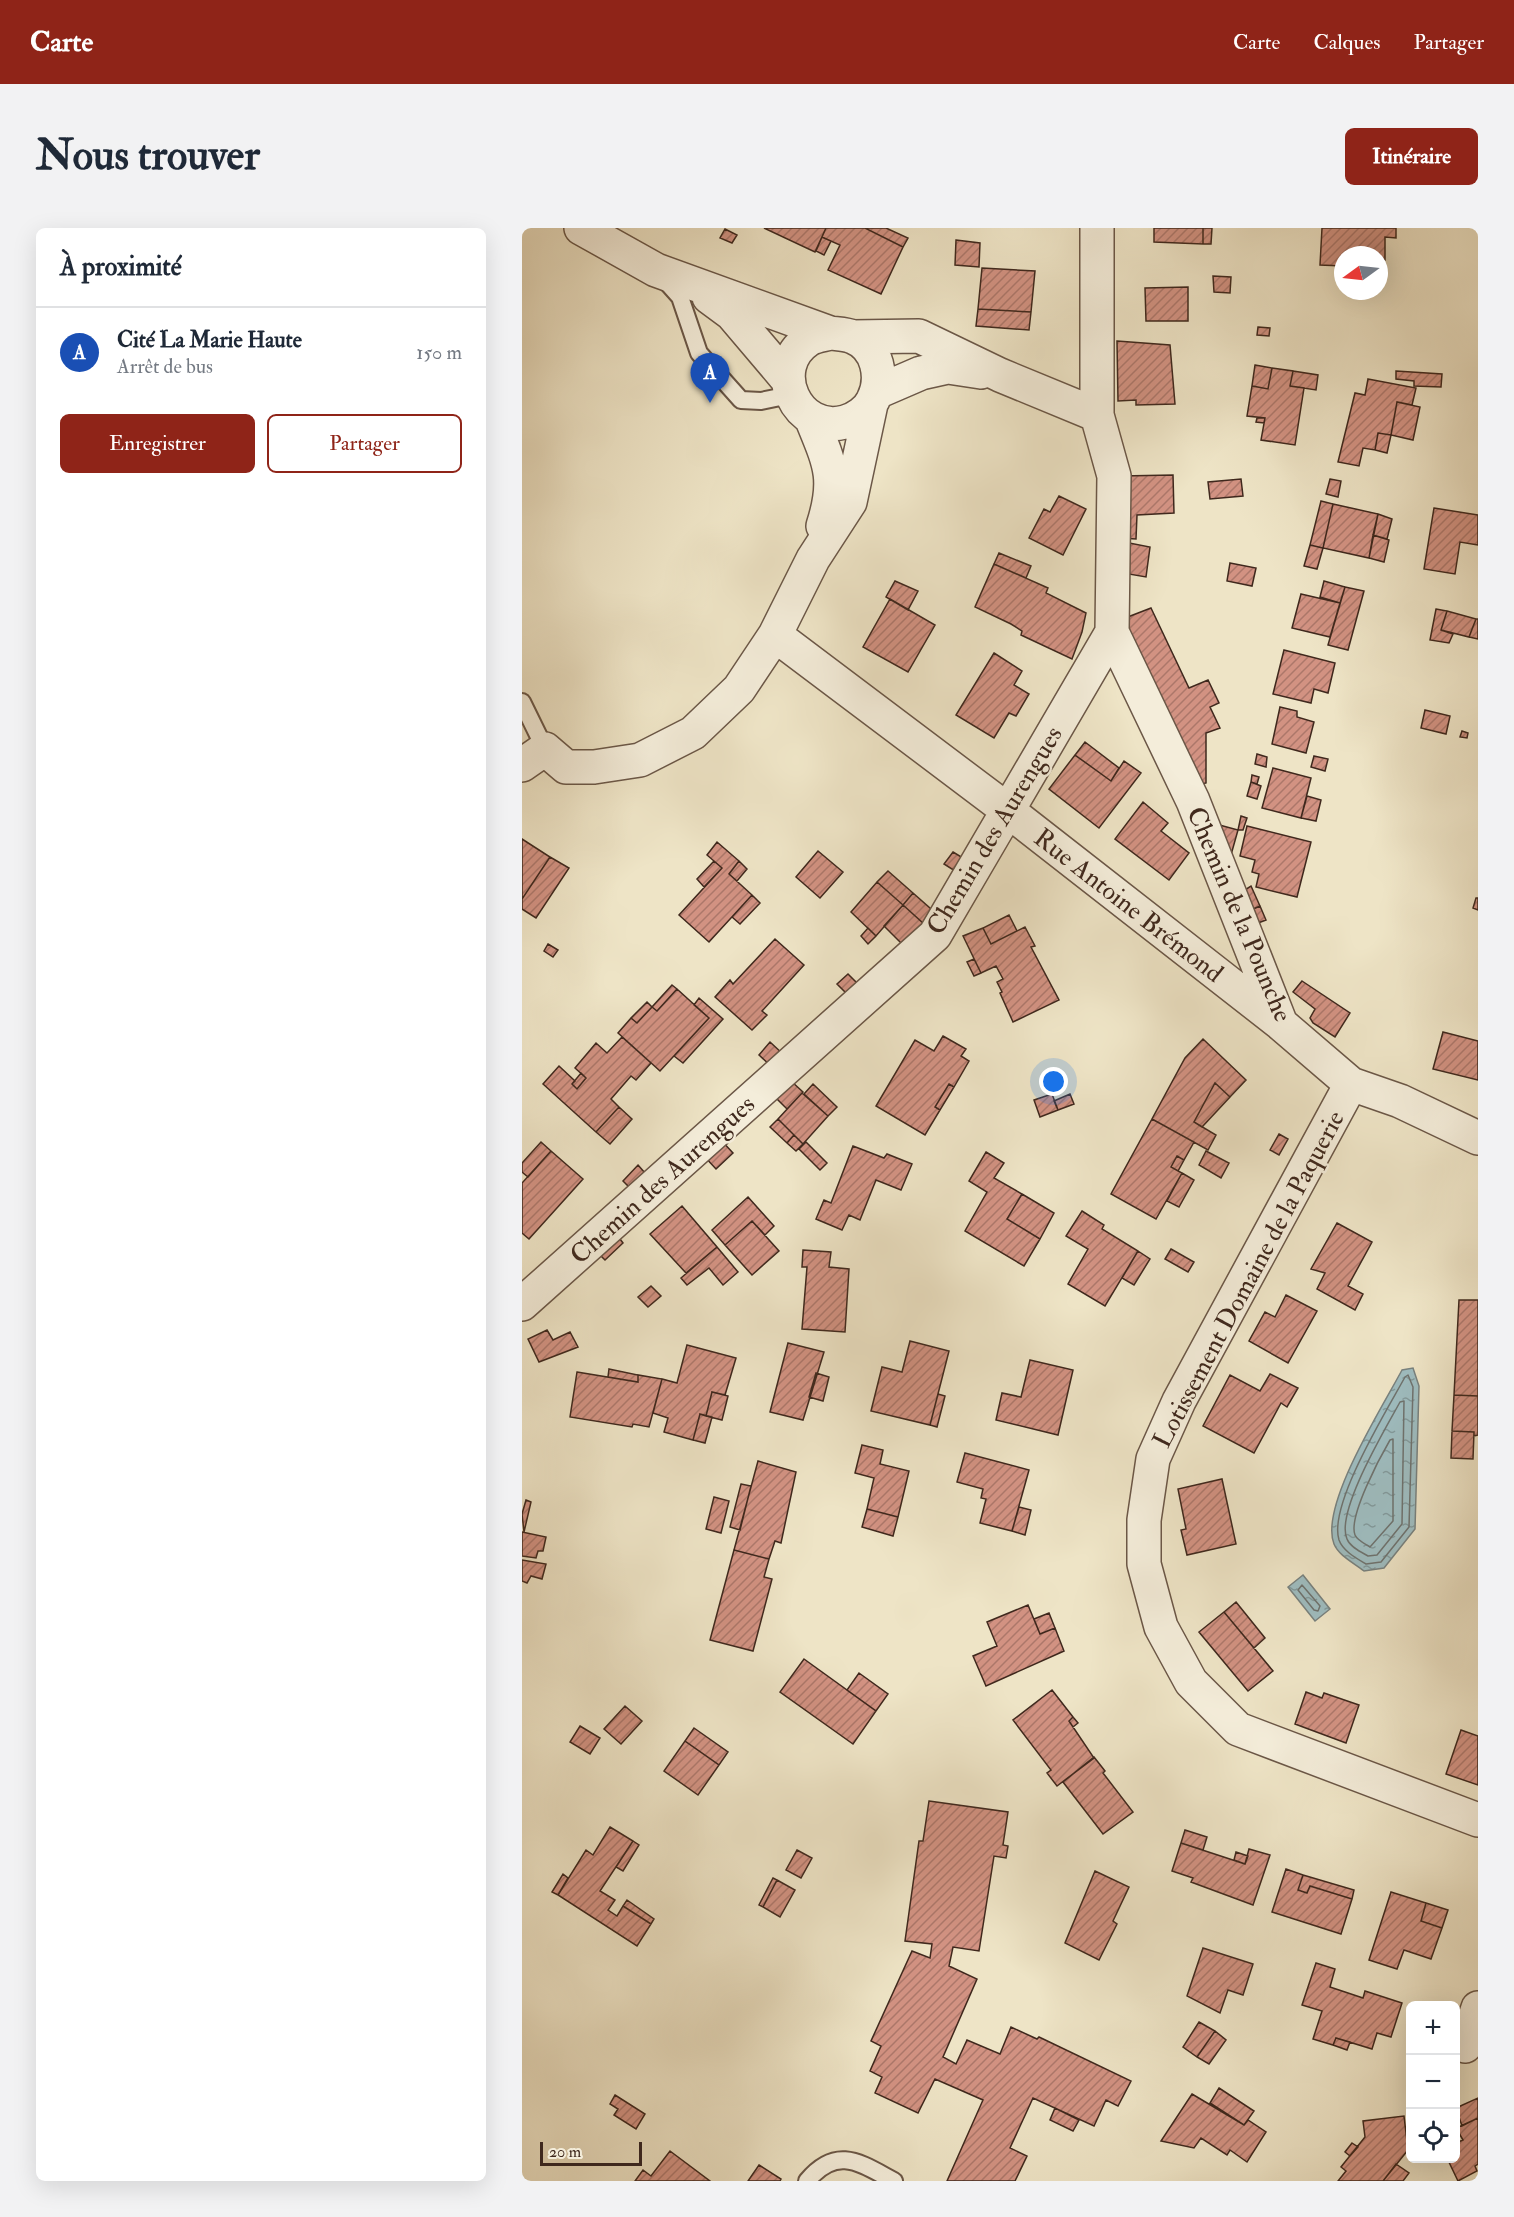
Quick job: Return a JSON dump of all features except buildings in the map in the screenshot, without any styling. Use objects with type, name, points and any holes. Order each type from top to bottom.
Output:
[{"type":"street","points":[[534,757],[566,767],[594,767],[639,759],[693,734],[739,689],[775,634],[813,559],[850,502],[879,376],[875,360],[867,347],[842,335],[693,285],[656,270],[580,228]]},
{"type":"street","points":[[1097,228],[1097,415],[1113,476],[1112,632]]},
{"type":"street","points":[[693,285],[732,314],[789,387],[799,410],[812,420],[834,425],[855,419],[874,398],[921,373],[948,368],[1000,375]]},
{"type":"street","points":[[789,387],[793,357],[809,340],[842,335],[919,336],[1000,375],[1097,415]]},
{"type":"street","points":[[812,420],[829,463],[832,497],[813,559]]},
{"type":"street","name":"Chemin des Aurengues","points":[[522,1304],[935,935],[1006,809],[1112,632]]},
{"type":"street","name":"Chemin de la Pounche","points":[[1112,632],[1193,801],[1281,1024],[1351,1084],[1400,1101],[1478,1138]]},
{"type":"street","name":"Rue Antoine Brémond","points":[[775,634],[1006,809],[1281,1024]]},
{"type":"street","name":"Lotissement Domaine de la Paquerie","points":[[1351,1084],[1179,1401],[1153,1459],[1144,1520],[1144,1564],[1161,1628],[1191,1683],[1238,1729],[1478,1820]]},
{"type":"street","points":[[1465,2046],[1478,2008]]},
{"type":"lane","points":[[656,270],[680,297],[699,353],[741,400],[760,400],[789,387]]},
{"type":"lane","points":[[522,702],[534,757]]},
{"type":"lane","points":[[807,2181],[828,2162],[842,2160],[856,2161],[894,2181]]},
{"type":"water","points":[[1413,1368],[1419,1386],[1415,1529],[1384,1568],[1364,1571],[1343,1556],[1334,1544],[1332,1527],[1336,1506],[1355,1456],[1402,1370]]},
{"type":"water","points":[[1303,1575],[1330,1609],[1315,1621],[1288,1587]]},
{"type":"place","name":"Cité La Marie Haute","points":[[710,403]]}]
